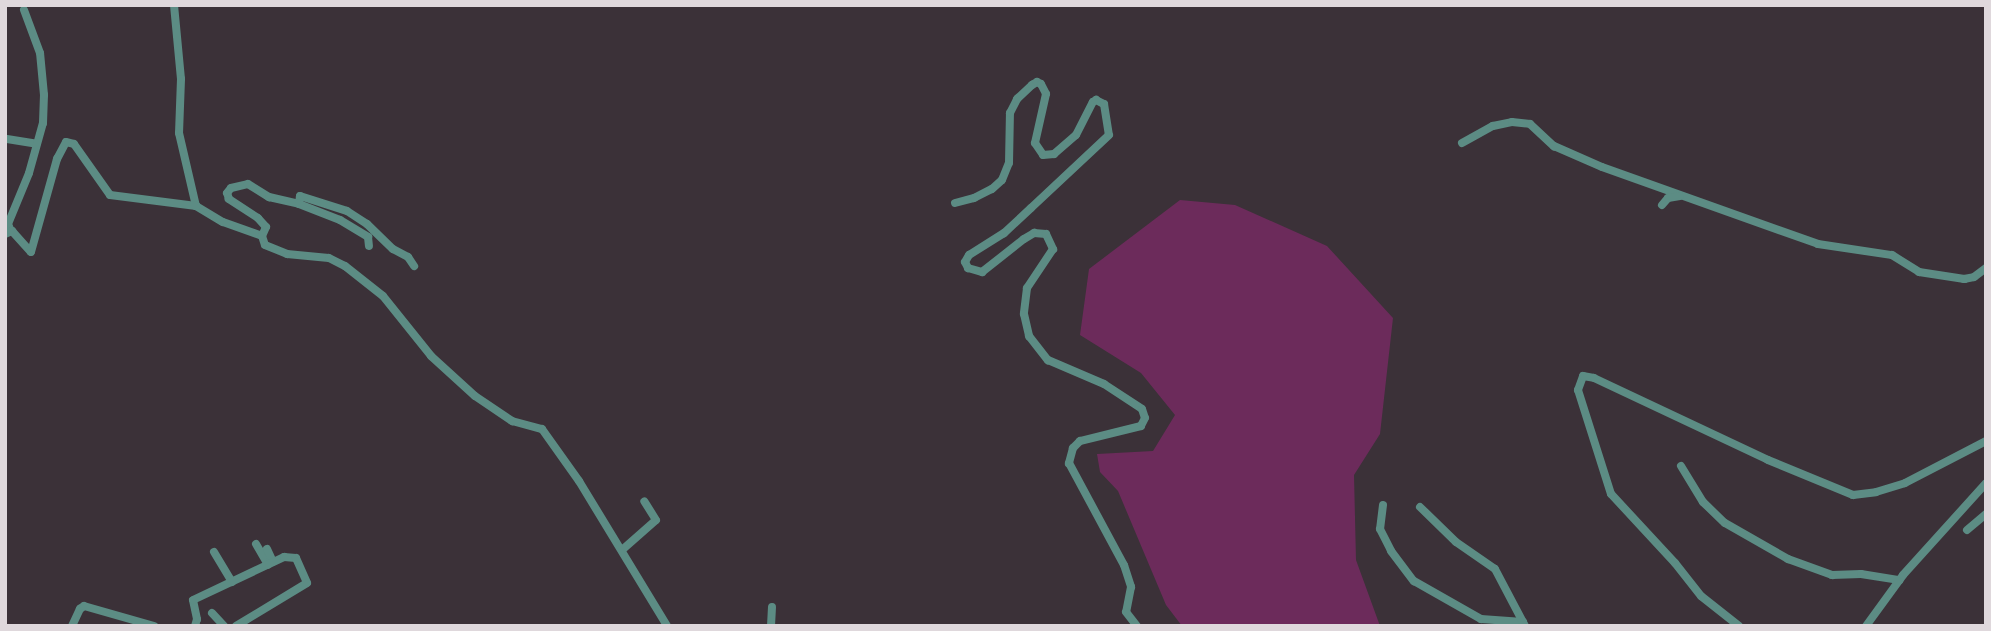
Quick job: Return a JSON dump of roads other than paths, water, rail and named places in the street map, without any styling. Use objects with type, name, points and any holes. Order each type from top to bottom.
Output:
[{"type":"street","points":[[174,5],[181,79],[179,133],[196,206]]},
{"type":"street","points":[[24,10],[40,53],[43,123],[8,224],[8,232],[31,252],[57,159],[66,142],[74,144],[110,195],[168,200],[196,206],[223,222],[261,236],[265,245],[287,254],[329,258],[345,266],[383,296],[431,356],[475,396],[512,421],[542,429],[622,550],[667,626]]},
{"type":"street","points":[[955,203],[992,190],[1002,180],[1009,163],[1010,113],[1017,99],[1032,85],[1037,82],[1041,84],[1046,94],[1035,143],[1043,155],[1054,154],[1076,135],[1093,102],[1096,100],[1104,104],[1109,135],[1004,233],[969,255],[965,262],[968,268],[982,272],[1034,233],[1046,234],[1053,249],[1027,288],[1024,314],[1029,336],[1048,360],[1104,384],[1142,409],[1144,418],[1141,426],[1080,441],[1073,449],[1069,463],[1124,565],[1131,587],[1126,612],[1137,626]]},
{"type":"street","points":[[1462,143],[1493,126],[1512,122],[1530,124],[1554,146],[1578,157],[1818,244],[1892,255],[1919,272],[1968,279],[1986,268]]},
{"type":"street","points":[[7,139],[37,144]]},
{"type":"street","points":[[261,236],[266,228],[258,218],[229,199],[227,193],[232,188],[248,184],[269,197],[299,204],[340,220],[368,237],[369,246]]},
{"type":"street","points":[[1662,205],[1668,198],[1686,196]]},
{"type":"street","points":[[299,204],[300,197],[347,211],[367,224],[393,249],[408,257],[414,266]]},
{"type":"street","points":[[1739,626],[1701,596],[1611,494],[1578,390],[1583,376],[1590,376],[1768,460],[1853,495],[1876,492],[1905,483],[1986,441]]},
{"type":"street","points":[[1681,466],[1703,502],[1726,523],[1788,559],[1832,575],[1861,574],[1900,580]]},
{"type":"street","points":[[1866,626],[1900,580],[1986,483]]},
{"type":"street","points":[[622,550],[656,520],[644,501]]},
{"type":"street","points":[[1383,505],[1380,528],[1391,551],[1414,580],[1481,619],[1524,624]]},
{"type":"street","points":[[1420,507],[1455,542],[1495,569],[1524,624]]},
{"type":"street","points":[[1967,530],[1986,514]]},
{"type":"street","points":[[256,544],[271,563]]},
{"type":"street","points":[[267,549],[271,563]]},
{"type":"street","points":[[214,552],[232,582]]},
{"type":"street","points":[[195,626],[197,618],[193,600],[284,557],[296,558],[307,583],[236,626]]},
{"type":"street","points":[[72,626],[80,609],[85,606],[154,626]]},
{"type":"street","points":[[771,626],[772,607]]},
{"type":"street","points":[[212,613],[223,626]]}]
